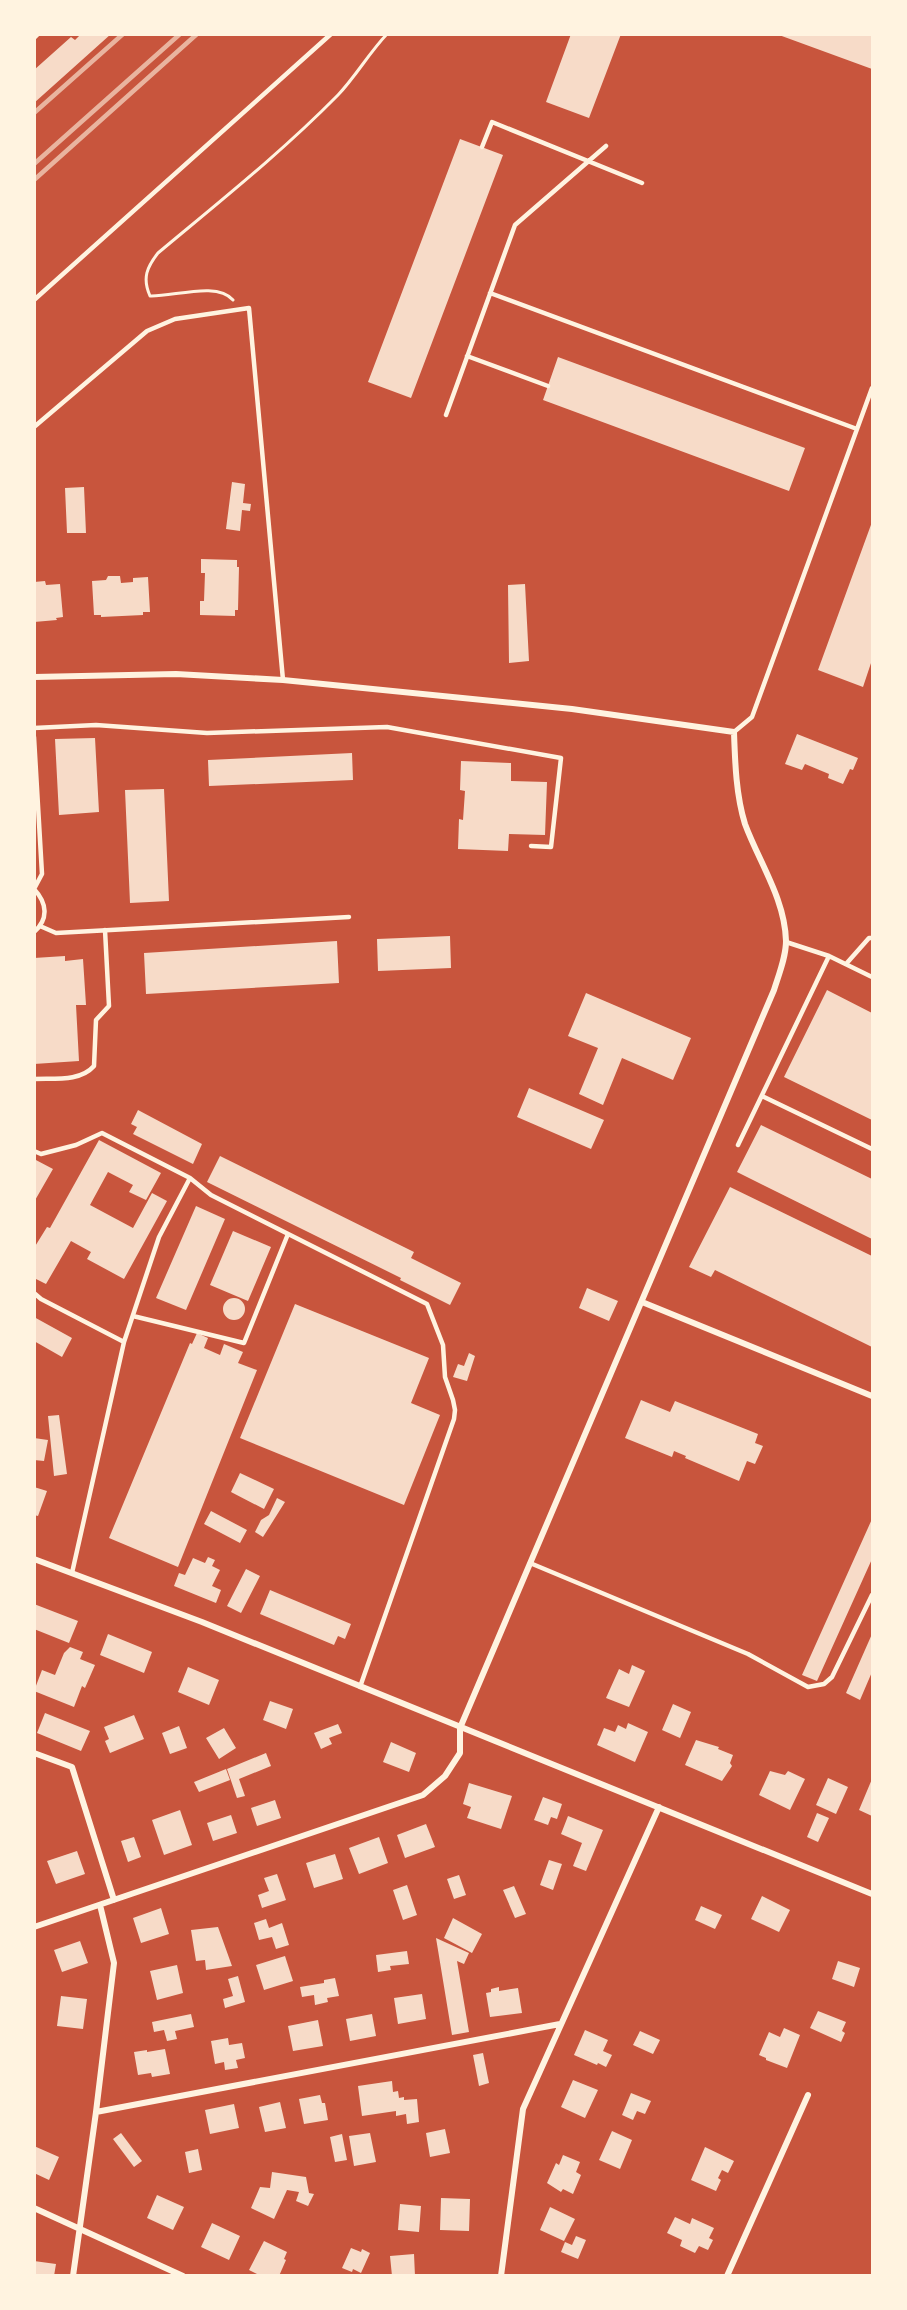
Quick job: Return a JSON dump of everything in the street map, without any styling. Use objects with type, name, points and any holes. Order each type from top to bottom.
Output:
[{"type":"street","points":[[34,676],[176,674],[283,680],[572,709],[735,732],[735,760],[745,822],[779,904],[786,942],[774,990],[460,1728],[460,1753],[446,1776],[423,1795],[34,1927]]},
{"type":"street","points":[[642,1302],[873,1396]]},
{"type":"street","points":[[34,1559],[202,1622],[873,1894]]},
{"type":"street","points":[[34,1753],[72,1767],[114,1900]]},
{"type":"street","points":[[501,2276],[523,2109],[659,1807]]},
{"type":"street","points":[[73,2276],[114,1963],[100,1905]]},
{"type":"street","points":[[96,2112],[561,2024]]},
{"type":"street","points":[[727,2276],[808,2096]]},
{"type":"street","points":[[34,2208],[183,2276]]},
{"type":"lane","points":[[34,38],[38,34]]},
{"type":"lane","points":[[34,300],[331,34]]},
{"type":"lane","points":[[482,147],[492,122],[642,183]]},
{"type":"lane","points":[[446,415],[514,225],[606,146]]},
{"type":"lane","points":[[490,293],[857,429]]},
{"type":"lane","points":[[34,427],[147,331],[175,319],[249,308],[283,680]]},
{"type":"lane","points":[[467,356],[548,386]]},
{"type":"lane","points":[[735,732],[752,717],[873,388]]},
{"type":"lane","points":[[34,728],[96,725],[207,733],[387,727],[561,758],[551,847],[531,846]]},
{"type":"lane","points":[[34,737],[42,874],[34,889],[42,898],[45,909],[44,921],[34,932]]},
{"type":"lane","points":[[40,926],[56,933],[350,916]]},
{"type":"lane","points":[[34,1079],[77,1077],[84,1075],[94,1066],[96,1020],[109,1006],[105,930]]},
{"type":"lane","points":[[846,964],[869,938],[873,938]]},
{"type":"lane","points":[[786,942],[829,956],[873,977]]},
{"type":"lane","points":[[738,1145],[829,956]]},
{"type":"lane","points":[[762,1096],[873,1149]]},
{"type":"lane","points":[[34,1151],[41,1154],[53,1151],[75,1145],[102,1133],[190,1178],[211,1195],[427,1304],[442,1346],[445,1377],[455,1410],[454,1419],[360,1687]]},
{"type":"lane","points":[[72,1573],[124,1342],[159,1238],[190,1178]]},
{"type":"lane","points":[[133,1316],[244,1343],[288,1233]]},
{"type":"lane","points":[[34,1293],[41,1299],[124,1342]]},
{"type":"lane","points":[[530,1563],[748,1654],[808,1687],[824,1684],[832,1677],[873,1595]]},
{"type":"path","points":[[238,310],[232,297],[221,291],[150,296],[145,276],[150,263],[264,164],[340,93],[387,34]]},
{"type":"building","points":[[81,34],[111,34],[34,103],[34,70],[71,37],[75,40]]},
{"type":"building","points":[[571,34],[621,34],[589,118],[546,102]]},
{"type":"building","points":[[872,34],[872,69],[779,35]]},
{"type":"building","points":[[460,139],[503,155],[411,398],[368,382]]},
{"type":"building","points":[[558,357],[805,448],[789,491],[543,400]]},
{"type":"building","points":[[232,482],[245,484],[243,503],[251,504],[250,511],[242,510],[240,531],[226,529]]},
{"type":"building","points":[[84,487],[86,533],[67,533],[65,488]]},
{"type":"building","points":[[872,522],[872,660],[863,687],[818,670]]},
{"type":"building","points":[[201,559],[237,560],[237,567],[239,567],[238,610],[235,610],[235,616],[200,615],[200,601],[204,601],[205,573],[201,573]]},
{"type":"building","points":[[108,576],[120,576],[121,583],[133,582],[133,578],[148,577],[150,612],[143,612],[143,615],[101,617],[101,615],[94,615],[92,581],[106,580]]},
{"type":"building","points":[[45,581],[46,585],[60,584],[63,617],[56,618],[57,620],[34,622],[34,582]]},
{"type":"building","points":[[525,584],[529,661],[509,663],[508,585]]},
{"type":"building","points":[[797,734],[858,758],[843,784],[828,778],[829,774],[805,764],[802,770],[785,764]]},
{"type":"building","points":[[95,738],[99,812],[59,815],[55,739]]},
{"type":"building","points":[[352,753],[353,780],[209,786],[208,760]]},
{"type":"building","points":[[461,761],[511,763],[511,781],[547,782],[545,835],[509,834],[508,851],[458,849],[459,819],[463,820],[465,791],[460,790]]},
{"type":"building","points":[[164,789],[169,901],[130,903],[125,790]]},
{"type":"building","points":[[450,936],[451,968],[378,971],[377,939]]},
{"type":"building","points":[[337,941],[339,983],[146,994],[144,953]]},
{"type":"building","points":[[65,956],[65,961],[83,959],[86,1005],[76,1005],[79,1061],[34,1064],[34,958]]},
{"type":"building","points":[[827,990],[872,1013],[872,1120],[784,1077]]},
{"type":"building","points":[[586,993],[691,1038],[673,1080],[622,1058],[603,1105],[579,1094],[598,1048],[568,1036]]},
{"type":"building","points":[[529,1088],[604,1120],[591,1149],[517,1117]]},
{"type":"building","points":[[138,1110],[202,1144],[193,1164],[133,1134],[137,1127],[131,1124]]},
{"type":"building","points":[[761,1125],[872,1179],[872,1239],[737,1172]]},
{"type":"building","points":[[99,1140],[161,1173],[146,1200],[129,1192],[133,1185],[108,1172],[90,1205],[133,1228],[152,1193],[167,1201],[124,1279],[87,1259],[91,1252],[71,1241],[46,1284],[34,1278],[34,1248],[47,1227],[50,1228]]},
{"type":"building","points":[[220,1156],[414,1252],[411,1258],[461,1283],[450,1305],[400,1280],[401,1278],[207,1182]]},
{"type":"building","points":[[34,1159],[53,1169],[34,1202]]},
{"type":"building","points":[[730,1187],[872,1256],[872,1347],[715,1270],[711,1277],[689,1267]]},
{"type":"building","points":[[196,1206],[225,1219],[186,1310],[156,1298]]},
{"type":"building","points":[[233,1231],[271,1247],[248,1301],[210,1285]]},
{"type":"building","points":[[587,1288],[618,1301],[609,1321],[579,1308]]},
{"type":"building","points":[[234,1298],[244,1305],[245,1309],[238,1319],[234,1320],[224,1313],[223,1309],[230,1299]]},
{"type":"building","points":[[295,1304],[429,1358],[411,1403],[440,1415],[404,1505],[240,1438]]},
{"type":"building","points":[[34,1317],[72,1338],[62,1357],[34,1341]]},
{"type":"building","points":[[197,1333],[208,1338],[204,1348],[220,1355],[224,1344],[243,1352],[238,1363],[257,1370],[178,1567],[109,1538],[190,1343],[192,1344]]},
{"type":"building","points":[[469,1353],[475,1356],[467,1381],[453,1377],[458,1364],[464,1366]]},
{"type":"building","points":[[641,1400],[670,1412],[675,1401],[758,1434],[755,1443],[763,1446],[755,1464],[747,1461],[739,1481],[674,1451],[672,1457],[625,1438]]},
{"type":"building","points":[[59,1415],[67,1474],[54,1476],[48,1416]]},
{"type":"building","points":[[34,1438],[48,1440],[44,1461],[34,1460]]},
{"type":"building","points":[[240,1473],[274,1489],[264,1509],[231,1492]]},
{"type":"building","points":[[34,1487],[47,1491],[38,1516],[34,1515]]},
{"type":"building","points":[[277,1498],[285,1502],[263,1537],[255,1532],[261,1520],[269,1515]]},
{"type":"building","points":[[211,1511],[247,1530],[240,1543],[204,1524]]},
{"type":"building","points":[[872,1519],[872,1559],[817,1681],[802,1675]]},
{"type":"building","points":[[208,1557],[215,1560],[212,1566],[220,1570],[212,1586],[221,1590],[216,1603],[174,1586],[179,1573],[185,1575],[193,1558],[205,1563]]},
{"type":"building","points":[[246,1569],[260,1576],[241,1613],[227,1606]]},
{"type":"building","points":[[270,1590],[351,1624],[345,1639],[338,1636],[334,1645],[260,1614]]},
{"type":"building","points":[[34,1604],[78,1621],[69,1643],[34,1629]]},
{"type":"building","points":[[108,1634],[152,1652],[144,1673],[100,1655]]},
{"type":"building","points":[[872,1634],[872,1672],[860,1700],[846,1693]]},
{"type":"building","points":[[70,1647],[83,1652],[80,1659],[95,1665],[85,1688],[82,1686],[74,1707],[34,1691],[42,1670],[55,1675],[64,1653]]},
{"type":"building","points":[[632,1665],[645,1671],[629,1707],[606,1698],[619,1669],[629,1674]]},
{"type":"building","points":[[188,1667],[219,1680],[209,1705],[178,1692]]},
{"type":"building","points":[[270,1701],[293,1709],[286,1729],[263,1720]]},
{"type":"building","points":[[673,1704],[691,1712],[680,1738],[662,1730]]},
{"type":"building","points":[[45,1713],[90,1731],[81,1751],[37,1733]]},
{"type":"building","points":[[134,1715],[144,1739],[110,1753],[105,1741],[109,1739],[104,1727]]},
{"type":"building","points":[[628,1723],[648,1732],[635,1762],[597,1745],[604,1728],[615,1732],[618,1725],[626,1729]]},
{"type":"building","points":[[338,1724],[342,1733],[329,1738],[332,1744],[321,1749],[314,1733]]},
{"type":"building","points":[[179,1726],[187,1748],[170,1754],[162,1733]]},
{"type":"building","points":[[224,1728],[236,1748],[219,1759],[206,1738]]},
{"type":"building","points":[[696,1740],[719,1747],[718,1749],[733,1755],[730,1763],[732,1766],[722,1781],[685,1765]]},
{"type":"building","points":[[391,1742],[416,1753],[409,1772],[383,1762]]},
{"type":"building","points":[[266,1753],[271,1766],[239,1779],[245,1796],[237,1798],[227,1769]]},
{"type":"building","points":[[226,1769],[230,1780],[199,1792],[194,1782]]},
{"type":"building","points":[[770,1771],[785,1775],[788,1771],[805,1779],[790,1810],[759,1795]]},
{"type":"building","points":[[828,1778],[848,1787],[836,1814],[816,1805]]},
{"type":"building","points":[[872,1779],[872,1816],[859,1810]]},
{"type":"building","points":[[469,1783],[512,1796],[501,1829],[467,1818],[471,1807],[463,1804]]},
{"type":"building","points":[[543,1797],[562,1804],[557,1819],[551,1817],[548,1825],[534,1820]]},
{"type":"building","points":[[275,1800],[281,1818],[257,1826],[251,1808]]},
{"type":"building","points":[[180,1810],[192,1845],[164,1855],[152,1820]]},
{"type":"building","points":[[817,1813],[829,1818],[818,1842],[807,1837]]},
{"type":"building","points":[[231,1815],[237,1833],[213,1841],[207,1823]]},
{"type":"building","points":[[568,1816],[603,1830],[586,1871],[573,1866],[582,1843],[561,1834]]},
{"type":"building","points":[[426,1824],[435,1847],[405,1858],[397,1835]]},
{"type":"building","points":[[134,1837],[141,1857],[128,1862],[121,1841]]},
{"type":"building","points":[[379,1837],[388,1863],[359,1874],[349,1848]]},
{"type":"building","points":[[77,1851],[85,1874],[56,1884],[47,1861]]},
{"type":"building","points":[[335,1854],[343,1879],[314,1888],[306,1863]]},
{"type":"building","points":[[549,1860],[562,1864],[553,1890],[540,1885]]},
{"type":"building","points":[[277,1874],[286,1900],[262,1908],[258,1895],[269,1891],[264,1878]]},
{"type":"building","points":[[459,1875],[466,1895],[454,1899],[447,1879]]},
{"type":"building","points":[[407,1885],[417,1915],[403,1920],[393,1890]]},
{"type":"building","points":[[514,1886],[526,1914],[515,1918],[503,1890]]},
{"type":"building","points":[[762,1896],[790,1910],[779,1932],[751,1919]]},
{"type":"building","points":[[701,1906],[722,1915],[715,1929],[695,1920]]},
{"type":"building","points":[[161,1908],[169,1934],[141,1943],[133,1918]]},
{"type":"building","points":[[453,1918],[482,1934],[472,1953],[444,1938]]},
{"type":"building","points":[[266,1919],[269,1928],[282,1923],[289,1945],[276,1949],[272,1937],[259,1940],[254,1923]]},
{"type":"building","points":[[218,1927],[232,1966],[206,1970],[205,1960],[196,1961],[191,1930]]},
{"type":"building","points":[[436,1938],[469,1953],[464,1964],[457,1961],[469,2032],[452,2035]]},
{"type":"building","points":[[80,1941],[88,1963],[62,1972],[54,1950]]},
{"type":"building","points":[[407,1951],[409,1964],[390,1966],[391,1970],[378,1972],[376,1955]]},
{"type":"building","points":[[285,1956],[293,1981],[264,1990],[256,1965]]},
{"type":"building","points":[[838,1961],[860,1968],[854,1987],[832,1979]]},
{"type":"building","points":[[177,1965],[183,1993],[157,2000],[150,1971]]},
{"type":"building","points":[[238,1976],[245,2002],[225,2008],[223,1999],[233,1996],[228,1979]]},
{"type":"building","points":[[335,1978],[339,1996],[327,1998],[328,2002],[315,2005],[314,1995],[302,1997],[300,1987],[324,1983],[324,1980]]},
{"type":"building","points":[[499,1987],[499,1991],[518,1988],[522,2013],[490,2017],[486,1993]]},
{"type":"building","points":[[422,1994],[426,2019],[398,2024],[394,1998]]},
{"type":"building","points":[[61,1996],[87,1999],[83,2029],[57,2026]]},
{"type":"building","points":[[818,2011],[846,2022],[841,2042],[810,2028]]},
{"type":"building","points":[[191,2014],[194,2027],[175,2031],[177,2039],[167,2041],[164,2030],[154,2032],[152,2022]]},
{"type":"building","points":[[372,2014],[376,2036],[350,2041],[346,2019]]},
{"type":"building","points":[[318,2020],[323,2046],[293,2051],[288,2026]]},
{"type":"building","points":[[784,2028],[800,2035],[787,2068],[759,2055],[769,2032],[780,2037]]},
{"type":"building","points":[[585,2030],[608,2040],[603,2051],[612,2055],[606,2067],[574,2055]]},
{"type":"building","points":[[640,2031],[660,2040],[653,2054],[633,2045]]},
{"type":"building","points":[[228,2038],[229,2045],[242,2043],[245,2058],[236,2060],[238,2068],[225,2070],[224,2062],[215,2064],[211,2041]]},
{"type":"building","points":[[165,2049],[170,2074],[152,2077],[151,2073],[138,2075],[134,2052]]},
{"type":"building","points":[[483,2053],[489,2083],[479,2086],[473,2055]]},
{"type":"building","points":[[573,2080],[598,2090],[585,2118],[561,2107]]},
{"type":"building","points":[[392,2081],[393,2092],[398,2091],[399,2098],[417,2099],[419,2122],[407,2124],[406,2114],[396,2116],[396,2111],[362,2116],[358,2086]]},
{"type":"building","points":[[631,2093],[651,2101],[645,2114],[637,2111],[633,2120],[622,2115]]},
{"type":"building","points":[[320,2095],[322,2103],[325,2103],[328,2120],[304,2124],[299,2099]]},
{"type":"building","points":[[280,2102],[286,2128],[265,2132],[259,2107]]},
{"type":"building","points":[[234,2104],[239,2128],[210,2134],[205,2110]]},
{"type":"building","points":[[445,2129],[450,2153],[430,2157],[426,2133]]},
{"type":"building","points":[[612,2131],[632,2140],[620,2169],[599,2160]]},
{"type":"building","points":[[121,2133],[142,2161],[134,2167],[113,2139]]},
{"type":"building","points":[[370,2133],[376,2162],[354,2166],[349,2136]]},
{"type":"building","points":[[342,2134],[347,2160],[335,2162],[330,2137]]},
{"type":"building","points":[[34,2146],[59,2157],[49,2180],[34,2173]]},
{"type":"building","points":[[705,2147],[734,2161],[728,2173],[722,2170],[716,2191],[691,2180]]},
{"type":"building","points":[[198,2149],[202,2170],[189,2173],[185,2152]]},
{"type":"building","points":[[563,2155],[580,2162],[576,2172],[581,2175],[573,2194],[563,2189],[561,2192],[547,2183],[556,2163],[559,2165]]},
{"type":"building","points":[[272,2172],[306,2177],[309,2193],[314,2194],[308,2206],[296,2201],[299,2192],[287,2190],[274,2219],[251,2208],[260,2187],[270,2188]]},
{"type":"building","points":[[157,2195],[184,2207],[173,2230],[147,2218]]},
{"type":"building","points":[[441,2198],[470,2199],[469,2231],[440,2230]]},
{"type":"building","points":[[400,2204],[421,2206],[419,2232],[398,2230]]},
{"type":"building","points":[[550,2207],[575,2219],[564,2241],[540,2230]]},
{"type":"building","points":[[675,2217],[690,2224],[692,2218],[714,2228],[709,2238],[713,2240],[708,2250],[699,2246],[695,2253],[680,2246],[682,2240],[667,2233]]},
{"type":"building","points":[[212,2223],[240,2236],[229,2260],[201,2247]]},
{"type":"building","points":[[576,2236],[586,2240],[578,2259],[561,2252],[565,2242],[572,2245]]},
{"type":"building","points":[[264,2241],[287,2252],[279,2276],[261,2276],[249,2270]]},
{"type":"building","points":[[351,2248],[361,2252],[362,2249],[370,2253],[361,2273],[353,2269],[352,2272],[342,2268]]},
{"type":"building","points":[[414,2254],[415,2276],[392,2276],[390,2256]]},
{"type":"building","points":[[34,2261],[56,2264],[54,2276],[34,2276]]},
{"type":"railway","points":[[34,113],[123,34]]},
{"type":"railway","points":[[34,164],[180,34]]},
{"type":"railway","points":[[34,180],[197,34]]}]
